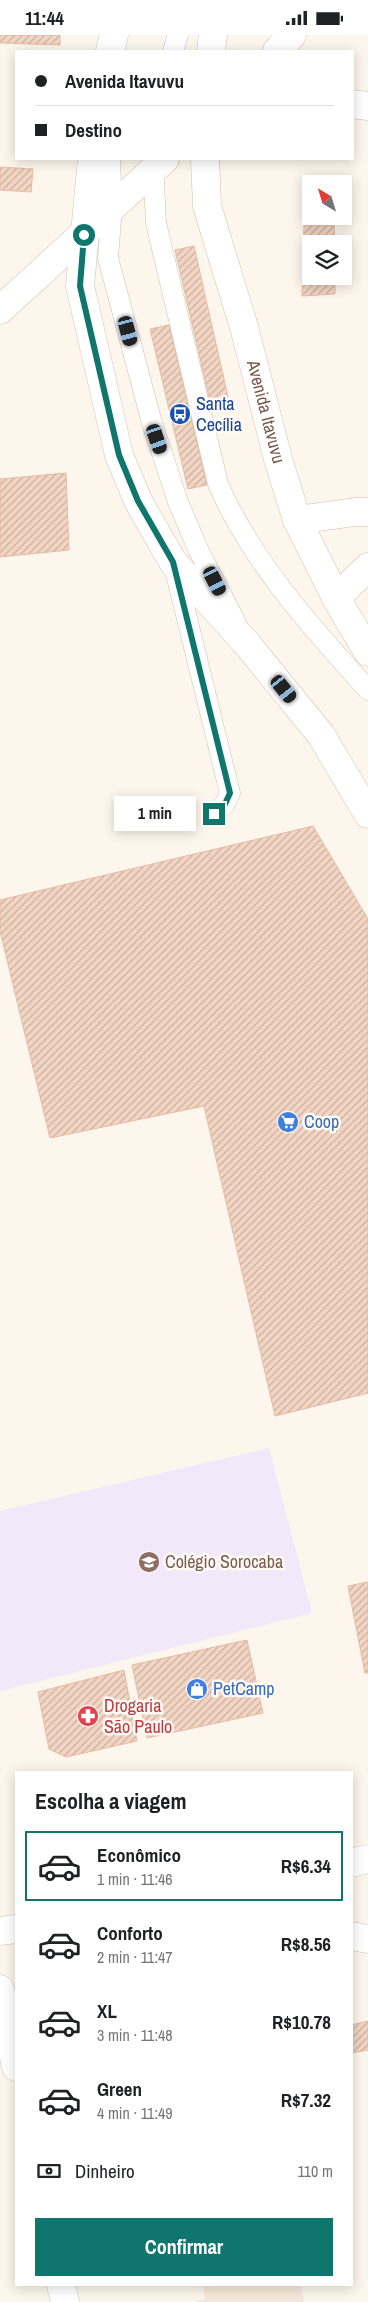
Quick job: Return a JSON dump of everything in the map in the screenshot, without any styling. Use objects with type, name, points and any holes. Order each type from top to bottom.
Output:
[{"type":"main road","points":[[110,50],[114,35]]},
{"type":"main road","points":[[211,50],[213,35]]},
{"type":"main road","points":[[278,50],[292,35]]},
{"type":"main road","points":[[354,105],[368,106]]},
{"type":"main road","points":[[92,160],[80,286],[119,455],[138,501],[173,562],[247,644],[321,735],[368,814]]},
{"type":"main road","name":"Avenida Itavuvu","points":[[205,160],[207,206],[244,327],[278,459],[296,520],[336,598],[368,652]]},
{"type":"main road","points":[[0,310],[84,235],[157,163]]},
{"type":"main road","points":[[296,520],[368,512]]},
{"type":"main road","points":[[336,598],[368,567]]},
{"type":"main road","points":[[353,1863],[368,1859]]},
{"type":"main road","points":[[353,1876],[368,1875]]},
{"type":"main road","points":[[0,1931],[15,1929]]},
{"type":"main road","points":[[353,1936],[368,1932]]},
{"type":"main road","points":[[353,1936],[368,1939]]},
{"type":"main road","points":[[5,2000],[15,2061]]},
{"type":"main road","points":[[61,2286],[65,2302]]},
{"type":"lane","points":[[173,50],[178,35]]},
{"type":"lane","points":[[110,160],[112,208],[108,258],[152,423],[178,501],[198,549],[247,644]]},
{"type":"lane","points":[[157,163],[156,223],[218,484],[229,510],[253,550],[339,658],[368,690]]},
{"type":"lane","points":[[173,562],[230,793],[225,804],[214,814]]},
{"type":"shaded area","name":"Colégio Sorocaba","points":[[269,1448],[312,1613],[0,1691],[0,1511]]},
{"type":"shaded area","points":[[203,2286],[301,2286],[304,2302],[194,2302],[205,2299]]},
{"type":"building","points":[[0,35],[60,35],[60,45],[0,43]]},
{"type":"building","points":[[0,167],[33,169],[31,192],[0,190]]},
{"type":"building","points":[[304,225],[334,225],[335,235],[304,235]]},
{"type":"building","points":[[194,246],[230,406],[212,410],[175,250]]},
{"type":"building","points":[[302,285],[335,285],[335,294],[302,296]]},
{"type":"building","points":[[169,325],[207,485],[188,489],[150,329]]},
{"type":"building","points":[[66,473],[69,550],[0,557],[0,479]]},
{"type":"building","name":"Coop","points":[[313,826],[368,919],[368,1393],[275,1416],[204,1106],[50,1138],[0,931],[0,900]]},
{"type":"building","points":[[368,1582],[368,1673],[365,1673],[348,1586]]},
{"type":"building","name":"PetCamp","points":[[247,1640],[263,1713],[147,1738],[132,1665]]},
{"type":"building","name":"Drogaria São Paulo","points":[[124,1670],[137,1741],[66,1757],[49,1749],[38,1692]]},
{"type":"building","points":[[368,2021],[368,2050],[353,2053],[353,2025]]},
{"type":"place","name":"Santa Cecília","points":[[180,414]]},
{"type":"place","name":"Coop","points":[[288,1122]]},
{"type":"place","name":"Colégio Sorocaba","points":[[149,1562]]},
{"type":"place","name":"PetCamp","points":[[197,1689]]},
{"type":"place","name":"Drogaria São Paulo","points":[[88,1716]]},
{"type":"route","points":[[84,235],[80,286],[119,455],[138,501],[173,562],[230,793],[225,804],[214,814]]}]
